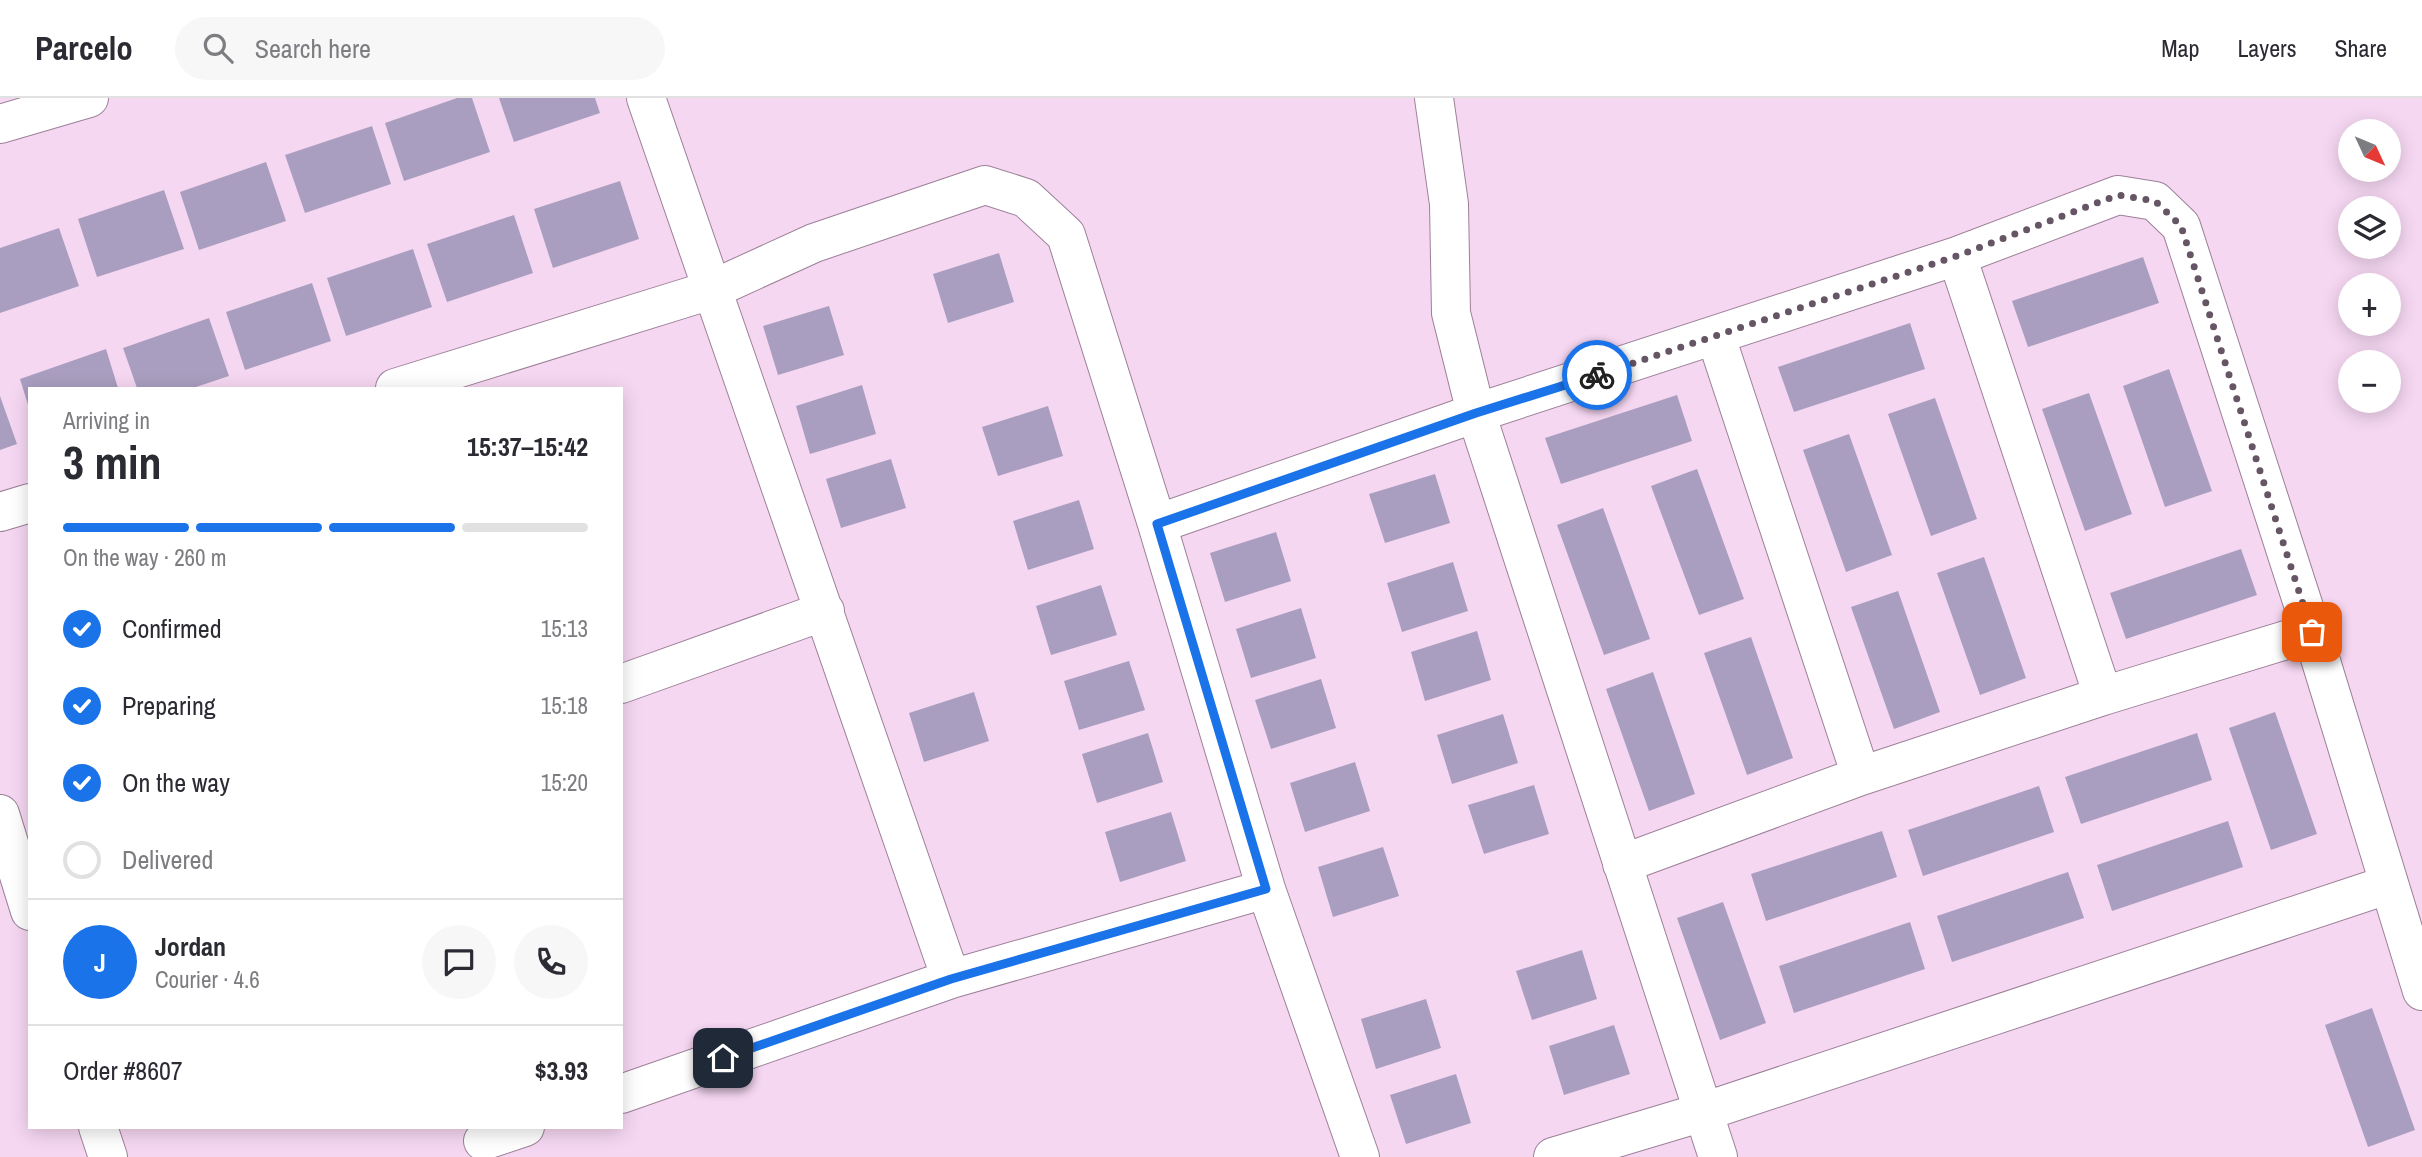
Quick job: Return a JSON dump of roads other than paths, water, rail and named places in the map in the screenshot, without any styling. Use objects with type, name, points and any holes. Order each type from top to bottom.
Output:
[{"type":"street","points":[[0,124],[89,98]]},
{"type":"street","points":[[646,98],[951,979]]},
{"type":"street","points":[[1434,98],[1449,204],[1451,313],[1476,413],[1717,1157]]},
{"type":"street","points":[[398,387],[711,290],[814,243],[985,185],[1026,198],[1066,235],[1157,524],[1266,889],[1360,1157]]},
{"type":"street","points":[[1157,524],[1476,413],[1716,337],[1957,256],[2118,195],[2155,201],[2181,226],[2312,632],[2387,885],[2422,991]]},
{"type":"street","points":[[1957,256],[2103,696]]},
{"type":"street","points":[[1716,337],[1861,776]]},
{"type":"street","points":[[0,512],[28,504]]},
{"type":"street","points":[[623,683],[825,611]]},
{"type":"street","points":[[1622,864],[1861,776],[2103,696],[2312,632]]},
{"type":"street","points":[[0,814],[26,889]]},
{"type":"street","points":[[1553,1157],[1703,1112],[2387,885]]},
{"type":"street","points":[[623,1093],[951,979],[1266,889]]},
{"type":"street","points":[[99,1129],[108,1157]]},
{"type":"street","points":[[483,1142],[519,1129]]}]
